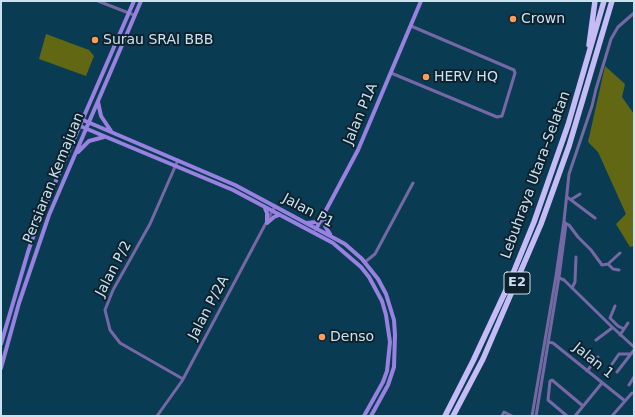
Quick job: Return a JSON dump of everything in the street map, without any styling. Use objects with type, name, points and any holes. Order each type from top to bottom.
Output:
[{"type":"highway","points":[[584,72],[595,1]]},
{"type":"highway","name":"Lebuhraya Utara–Selatan","points":[[444,416],[476,354],[531,229],[562,145],[604,1]]},
{"type":"highway","name":"Lebuhraya Utara–Selatan","points":[[453,416],[482,359],[541,224],[574,132],[612,1]]},
{"type":"main road","name":"Persiaran Kemajuan","points":[[1,344],[36,229],[134,1]]},
{"type":"main road","name":"Persiaran Kemajuan","points":[[1,368],[33,259],[49,215],[141,1]]},
{"type":"main road","name":"Jalan P1A","points":[[314,233],[358,150],[421,1]]},
{"type":"main road","points":[[98,99],[100,116],[112,133]]},
{"type":"main road","name":"Jalan P1","points":[[82,120],[235,185],[345,244],[365,262],[378,279],[389,301],[394,320],[396,350],[394,367],[388,385],[370,416]]},
{"type":"main road","name":"Jalan P1","points":[[80,126],[233,190],[333,243],[361,267],[375,286],[384,308],[390,342],[387,371],[378,392],[364,416]]},
{"type":"main road","points":[[75,156],[89,141],[105,137]]},
{"type":"main road","points":[[264,206],[267,211],[267,223]]},
{"type":"main road","points":[[267,223],[274,217],[280,215]]},
{"type":"main road","points":[[306,223],[316,222],[324,215]]},
{"type":"main road","points":[[324,215],[325,226],[332,237]]},
{"type":"street","points":[[98,1],[134,16]]},
{"type":"street","points":[[536,416],[558,277],[569,174],[592,106],[611,38],[618,27],[634,14]]},
{"type":"street","points":[[391,73],[497,117],[502,116],[515,73],[514,70],[411,26]]},
{"type":"street","name":"Jalan P/2","points":[[178,160],[150,224],[113,290],[105,310],[110,330],[120,343],[183,379]]},
{"type":"street","points":[[365,262],[375,254],[413,183]]},
{"type":"street","points":[[572,199],[580,194]]},
{"type":"street","points":[[567,197],[572,199],[595,218]]},
{"type":"street","name":"Jalan P/2A","points":[[157,416],[183,379],[275,206]]},
{"type":"street","points":[[564,222],[569,225],[602,265],[608,264],[620,253]]},
{"type":"street","points":[[572,288],[575,282],[576,257]]},
{"type":"street","points":[[608,264],[613,269],[619,270]]},
{"type":"street","points":[[558,277],[572,288],[612,328],[634,347]]},
{"type":"street","points":[[615,306],[610,318],[618,326],[624,329]]},
{"type":"street","points":[[620,335],[628,323]]},
{"type":"street","points":[[596,340],[612,328]]},
{"type":"street","points":[[532,416],[548,342]]},
{"type":"street","name":"Jalan 1","points":[[548,342],[553,343],[625,402]]},
{"type":"street","points":[[617,372],[634,350]]},
{"type":"street","points":[[612,364],[619,354],[631,354]]},
{"type":"street","points":[[587,371],[598,357]]},
{"type":"street","points":[[629,385],[634,377]]},
{"type":"street","points":[[567,416],[548,400],[549,383],[552,380],[583,406]]},
{"type":"street","points":[[575,416],[602,383]]},
{"type":"street","points":[[612,416],[632,393]]},
{"type":"street","points":[[502,416],[504,412],[512,416]]},
{"type":"shaded area","points":[[46,34],[89,50],[94,56],[86,76],[39,59]]},
{"type":"shaded area","points":[[605,66],[625,84],[622,97],[634,114],[634,246],[630,247],[616,224],[626,214],[598,152],[588,142]]},
{"type":"place","name":"Crown","points":[[513,19]]},
{"type":"place","name":"Surau SRAI BBB","points":[[95,40]]},
{"type":"place","name":"HERV HQ","points":[[426,77]]},
{"type":"place","name":"Denso","points":[[322,337]]}]
